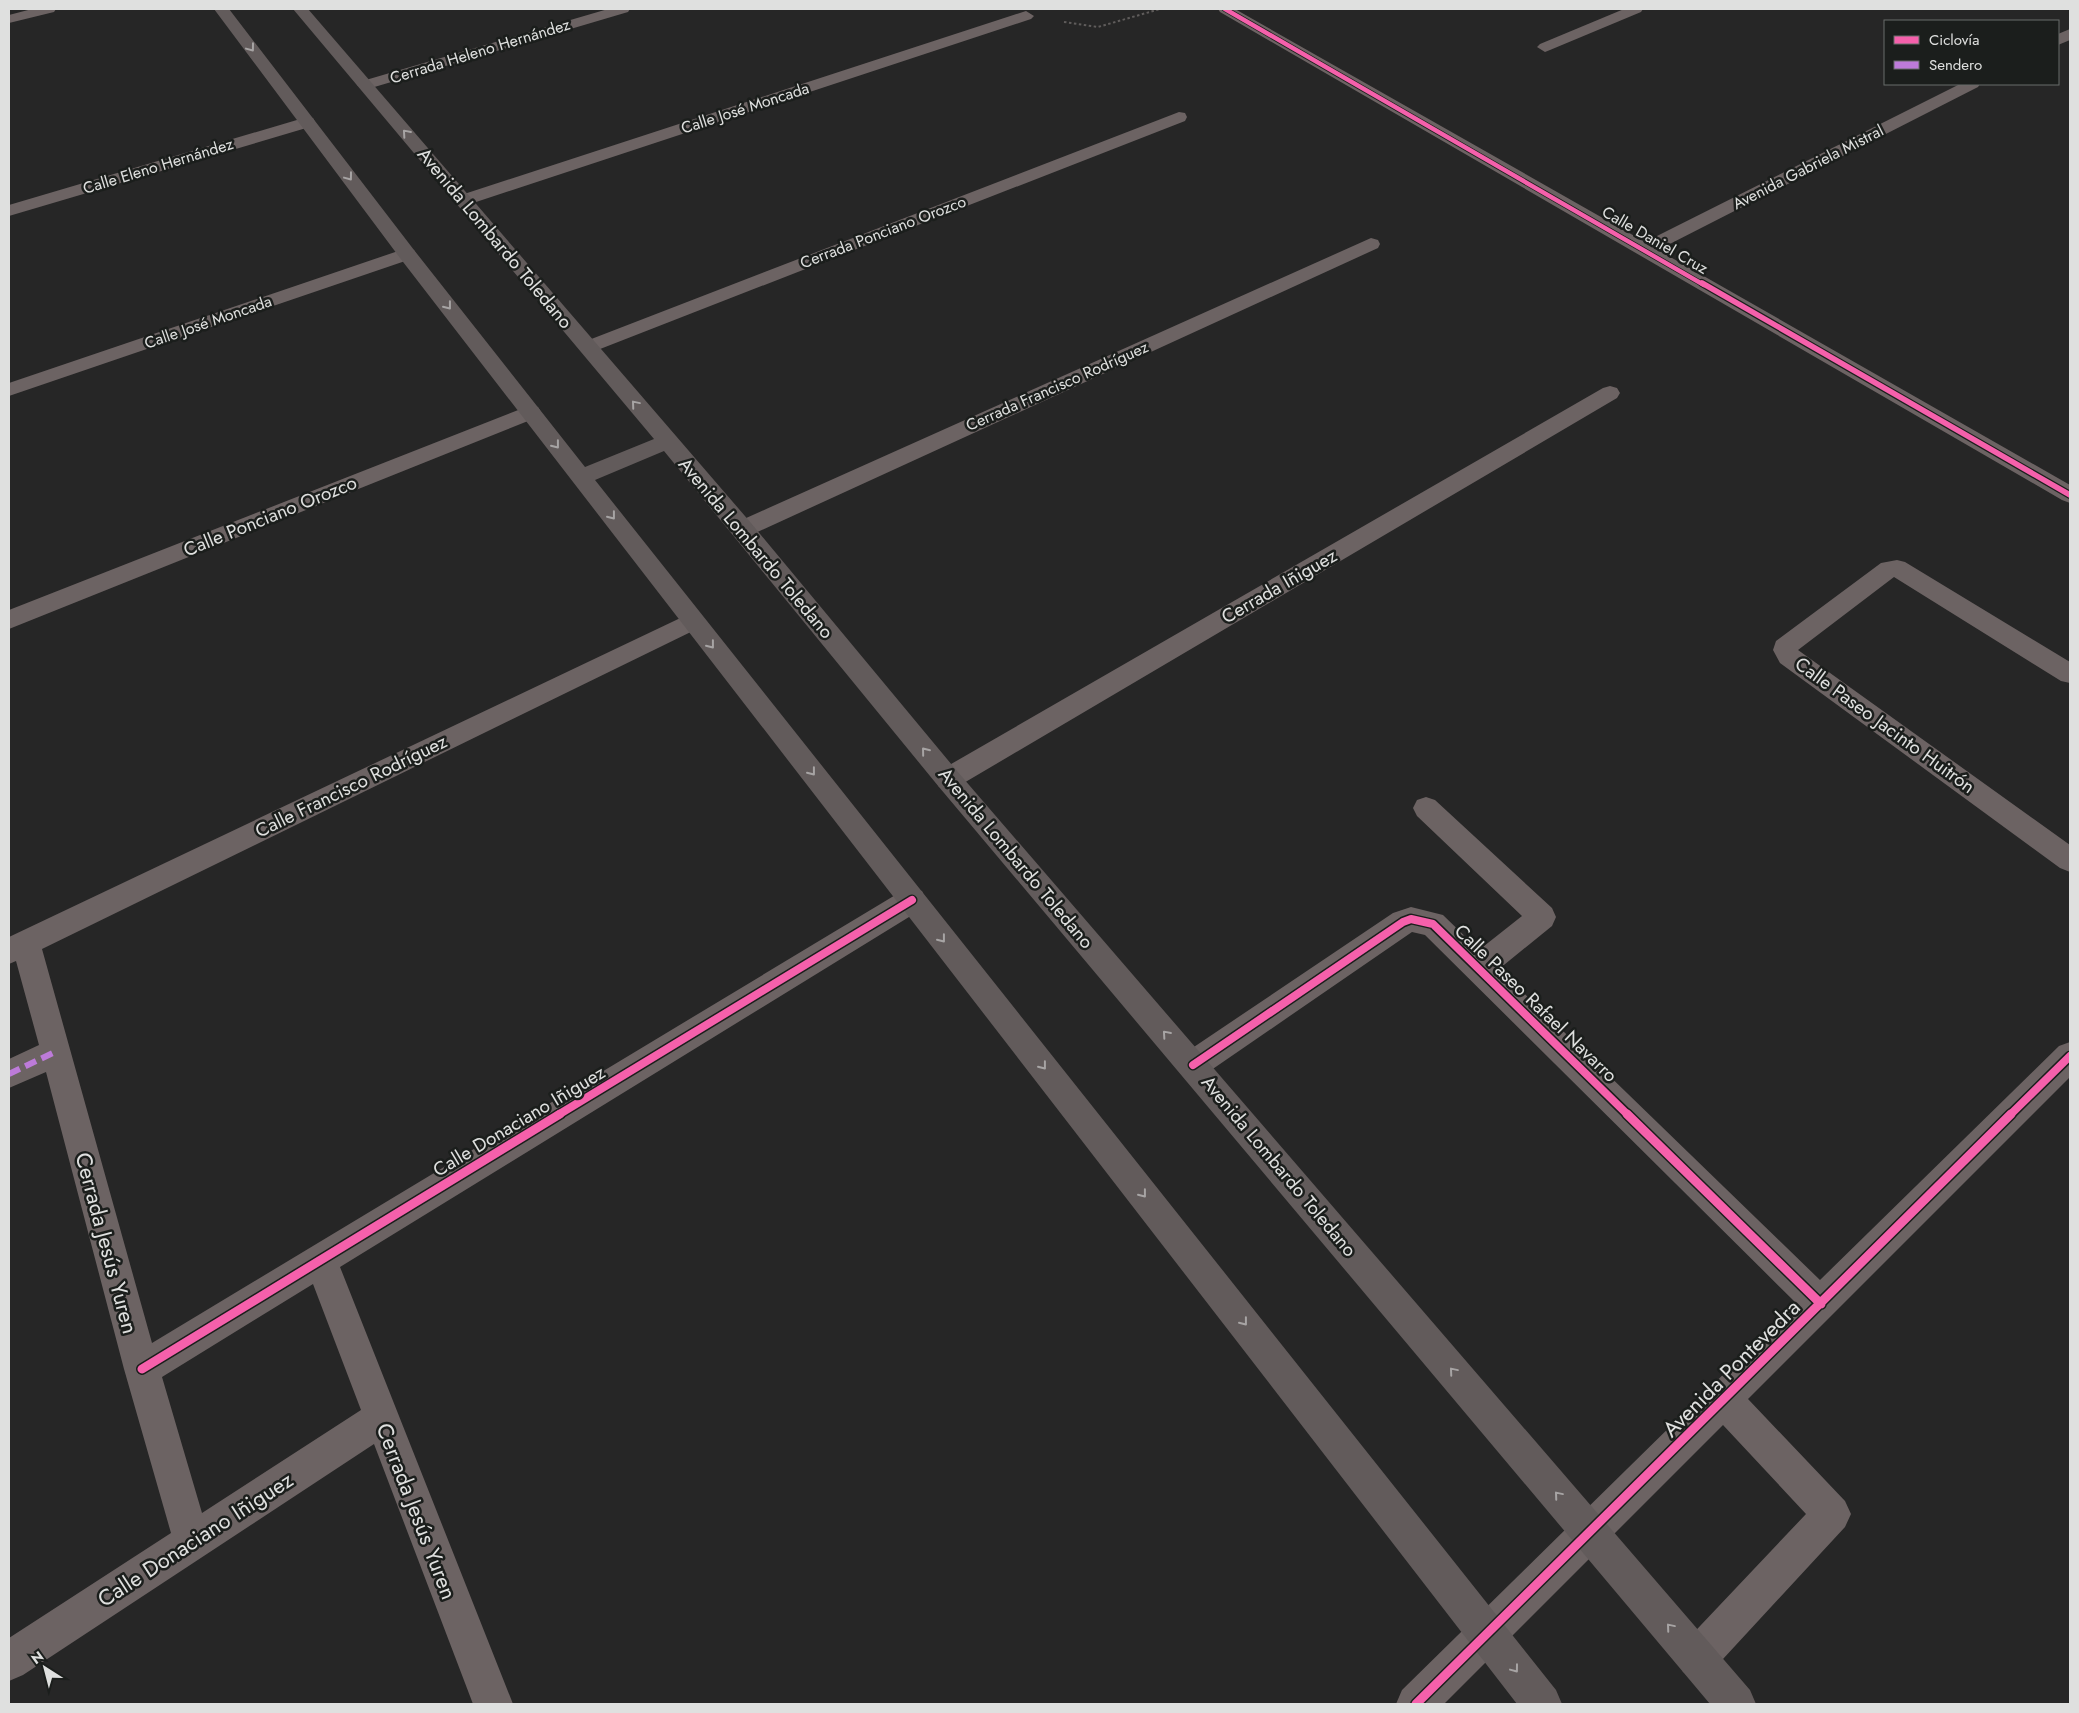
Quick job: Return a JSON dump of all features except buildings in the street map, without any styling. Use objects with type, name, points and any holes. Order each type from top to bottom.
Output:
[{"type":"main road","points":[[221,9],[530,412],[1542,1704]]},
{"type":"main road","name":"Avenida Lombardo Toledano","points":[[300,9],[588,346],[666,442],[743,529],[948,778],[1736,1704]]},
{"type":"main road","points":[[582,477],[666,442]]},
{"type":"street","points":[[9,19],[49,9]]},
{"type":"street","name":"Cerrada Heleno Hernández","points":[[365,86],[623,9]]},
{"type":"street","name":"Calle Daniel Cruz","points":[[1225,9],[2070,496]]},
{"type":"street","points":[[1545,46],[1636,9]]},
{"type":"street","name":"Calle José Moncada","points":[[464,200],[1026,16]]},
{"type":"street","name":"Avenida Gabriela Mistral","points":[[1644,250],[1970,85]]},
{"type":"street","name":"Cerrada Ponciano Orozco","points":[[588,346],[1179,117]]},
{"type":"street","name":"Calle Eleno Hernández","points":[[9,211],[307,122]]},
{"type":"street","name":"Cerrada Francisco Rodríguez","points":[[743,529],[1371,244]]},
{"type":"street","name":"Calle José Moncada","points":[[9,390],[407,254]]},
{"type":"street","name":"Cerrada Iñiguez","points":[[948,778],[1610,393]]},
{"type":"street","name":"Calle Ponciano Orozco","points":[[9,620],[530,412]]},
{"type":"street","name":"Calle Paseo Jacinto Huitrón","points":[[2070,674],[1896,568],[1889,569],[1785,647],[1790,656],[2070,860]]},
{"type":"street","name":"Calle Francisco Rodríguez","points":[[17,947],[693,621]]},
{"type":"street","points":[[1426,808],[1542,917],[1478,970]]},
{"type":"street","name":"Calle Donaciano Iñiguez","points":[[142,1369],[912,900]]},
{"type":"street","name":"Calle Paseo Rafael Navarro","points":[[1192,1065],[1395,928],[1411,919],[1433,924],[1821,1304]]},
{"type":"street","name":"Cerrada Jesús Yuren","points":[[17,947],[56,1052],[142,1369],[192,1541]]},
{"type":"street","points":[[9,1074],[56,1052]]},
{"type":"street","name":"Avenida Pontevedra","points":[[1416,1704],[2070,1056]]},
{"type":"street","name":"Cerrada Jesús Yuren","points":[[321,1261],[493,1704]]},
{"type":"street","points":[[1697,1658],[1832,1514],[1724,1400]]},
{"type":"street","name":"Calle Donaciano Iñiguez","points":[[9,1661],[381,1418]]},
{"type":"path","points":[[1026,16],[1098,27],[1160,9]]},
{"type":"marked path","points":[[9,1074],[55,1052]]},
{"type":"cycle path","points":[[1225,9],[2070,495]]},
{"type":"cycle path","points":[[142,1369],[912,900]]},
{"type":"cycle path","points":[[1193,1065],[1403,922],[1411,919],[1433,924],[1821,1304]]},
{"type":"cycle path","points":[[1416,1704],[2070,1056]]}]
